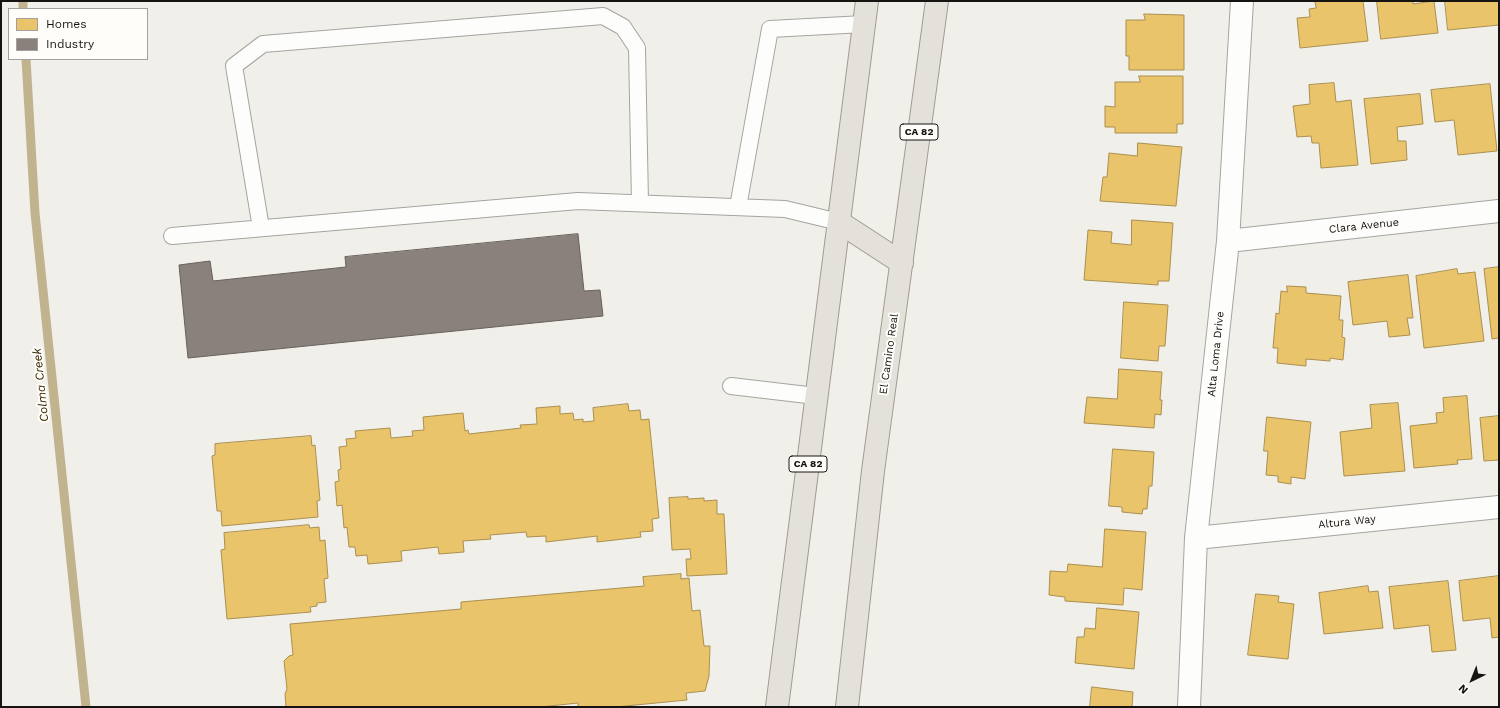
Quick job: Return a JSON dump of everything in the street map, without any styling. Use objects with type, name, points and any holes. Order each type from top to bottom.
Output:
[{"type":"main road","name":"CA 82","points":[[777,707],[866,1]]},
{"type":"main road","name":"El Camino Real","points":[[847,707],[873,472],[937,1]]},
{"type":"main road","points":[[839,222],[902,263]]},
{"type":"street","name":"Alta Loma Drive","points":[[1189,707],[1196,538],[1228,241],[1242,1]]},
{"type":"street","name":"Clara Avenue","points":[[1228,241],[1499,211]]},
{"type":"street","name":"Altura Way","points":[[1196,538],[1499,507]]},
{"type":"lane","points":[[261,228],[234,66],[263,44],[603,16],[623,27],[637,48],[640,203]]},
{"type":"lane","points":[[738,207],[770,29],[864,24]]},
{"type":"lane","points":[[172,236],[578,201],[785,209],[839,222]]},
{"type":"lane","points":[[731,386],[816,396]]},
{"type":"building: Homes","points":[[1315,1],[1363,1],[1368,41],[1300,48],[1297,18],[1310,17],[1309,9],[1316,8]]},
{"type":"building: Homes","points":[[1377,1],[1413,1],[1413,4],[1434,1],[1438,33],[1381,39]]},
{"type":"building: Homes","points":[[1445,1],[1499,1],[1499,25],[1448,30]]},
{"type":"building: Homes","points":[[1144,14],[1184,15],[1184,70],[1129,70],[1129,56],[1126,56],[1126,20],[1145,20]]},
{"type":"building: Homes","points":[[1139,76],[1183,76],[1183,124],[1177,124],[1177,133],[1115,133],[1115,127],[1105,127],[1105,106],[1115,107],[1115,82],[1140,82]]},
{"type":"building: Homes","points":[[1334,83],[1336,102],[1351,100],[1358,165],[1321,168],[1319,143],[1312,143],[1311,136],[1297,137],[1293,106],[1310,104],[1309,85]]},
{"type":"building: Homes","points":[[1490,84],[1497,151],[1458,155],[1454,120],[1435,122],[1431,90]]},
{"type":"building: Homes","points":[[1420,94],[1423,124],[1397,127],[1398,141],[1406,141],[1407,160],[1371,164],[1364,99]]},
{"type":"building: Homes","points":[[1138,143],[1182,147],[1176,206],[1100,201],[1103,177],[1107,177],[1109,153],[1137,156]]},
{"type":"building: Homes","points":[[1132,220],[1173,223],[1169,281],[1158,281],[1158,285],[1084,280],[1088,230],[1112,232],[1111,243],[1131,245]]},
{"type":"building: Homes","points":[[1499,267],[1499,338],[1492,339],[1484,269]]},
{"type":"building: Homes","points":[[1457,269],[1458,274],[1475,272],[1484,341],[1424,348],[1416,276]]},
{"type":"building: Homes","points":[[1408,275],[1413,318],[1407,318],[1410,335],[1389,337],[1387,321],[1353,325],[1348,282]]},
{"type":"building: Homes","points":[[1287,286],[1306,287],[1306,293],[1341,296],[1339,320],[1343,320],[1342,337],[1345,338],[1343,360],[1330,358],[1330,361],[1306,359],[1306,366],[1277,363],[1278,348],[1273,348],[1276,313],[1279,314],[1281,291],[1287,292]]},
{"type":"building: Homes","points":[[1124,302],[1168,305],[1165,346],[1159,346],[1158,361],[1121,358]]},
{"type":"building: Homes","points":[[1119,369],[1162,372],[1160,400],[1162,400],[1161,415],[1155,414],[1154,428],[1084,423],[1087,397],[1117,399]]},
{"type":"building: Homes","points":[[1467,396],[1472,459],[1457,460],[1458,464],[1414,468],[1410,426],[1437,423],[1436,413],[1444,412],[1443,398]]},
{"type":"building: Homes","points":[[1398,403],[1405,471],[1344,476],[1340,432],[1372,428],[1370,405]]},
{"type":"building: Homes","points":[[628,404],[629,411],[640,410],[641,420],[649,419],[659,518],[652,519],[653,531],[640,532],[641,537],[597,542],[597,536],[546,542],[546,536],[527,537],[526,532],[490,535],[491,539],[463,541],[464,552],[439,554],[438,547],[401,551],[402,561],[368,564],[367,555],[356,556],[355,547],[349,547],[347,527],[344,528],[342,505],[337,506],[335,482],[339,481],[338,470],[341,469],[339,447],[347,446],[346,439],[356,438],[355,431],[390,428],[391,438],[413,436],[412,431],[424,430],[423,417],[463,413],[465,431],[468,430],[469,434],[521,428],[520,425],[537,424],[536,408],[560,406],[560,414],[573,413],[574,420],[583,419],[583,422],[594,421],[593,408]]},
{"type":"building: Homes","points":[[1499,416],[1499,460],[1484,461],[1480,418]]},
{"type":"building: Homes","points":[[1267,417],[1311,422],[1305,479],[1291,477],[1291,484],[1278,482],[1278,476],[1266,475],[1268,451],[1264,451]]},
{"type":"building: Homes","points":[[311,436],[312,446],[315,445],[320,500],[317,501],[318,517],[222,526],[221,511],[217,511],[212,456],[215,455],[215,444]]},
{"type":"building: Homes","points":[[1113,449],[1154,452],[1152,486],[1149,486],[1147,509],[1143,509],[1142,514],[1122,512],[1122,507],[1109,506]]},
{"type":"building: Homes","points":[[688,497],[688,499],[704,498],[704,501],[717,500],[717,514],[724,514],[727,574],[687,576],[686,559],[691,559],[690,549],[672,550],[669,498]]},
{"type":"building: Homes","points":[[309,525],[310,528],[319,527],[320,541],[325,540],[328,578],[324,579],[326,602],[317,603],[317,606],[310,607],[311,612],[227,619],[221,550],[225,549],[224,533]]},
{"type":"building: Homes","points":[[1105,529],[1146,532],[1142,590],[1124,588],[1123,605],[1065,601],[1065,597],[1049,595],[1050,571],[1067,572],[1068,564],[1102,567]]},
{"type":"building: Homes","points":[[681,574],[681,579],[689,578],[692,611],[700,610],[704,646],[710,646],[709,676],[705,691],[686,693],[687,700],[615,707],[578,707],[578,703],[540,707],[286,707],[285,694],[287,689],[284,661],[289,656],[293,655],[290,624],[461,609],[461,602],[644,586],[643,577]]},
{"type":"building: Homes","points":[[1499,576],[1499,637],[1492,638],[1490,618],[1463,621],[1459,581]]},
{"type":"building: Homes","points":[[1448,581],[1456,650],[1432,652],[1429,625],[1394,629],[1389,587]]},
{"type":"building: Homes","points":[[1368,586],[1369,592],[1378,591],[1383,628],[1324,634],[1319,593]]},
{"type":"building: Homes","points":[[1256,594],[1279,596],[1278,602],[1294,604],[1288,659],[1248,655]]},
{"type":"building: Homes","points":[[1097,608],[1139,612],[1134,669],[1075,663],[1077,637],[1084,637],[1085,628],[1095,629]]},
{"type":"building: Homes","points":[[1092,687],[1133,692],[1132,707],[1090,707]]},
{"type":"building: Industry","points":[[578,234],[584,291],[600,290],[603,316],[188,358],[179,265],[210,261],[213,281],[346,267],[345,257]]},
{"type":"waterway","name":"Colma Creek","points":[[23,1],[23,8]]},
{"type":"waterway","name":"Colma Creek","points":[[26,60],[35,213],[86,707]]}]
